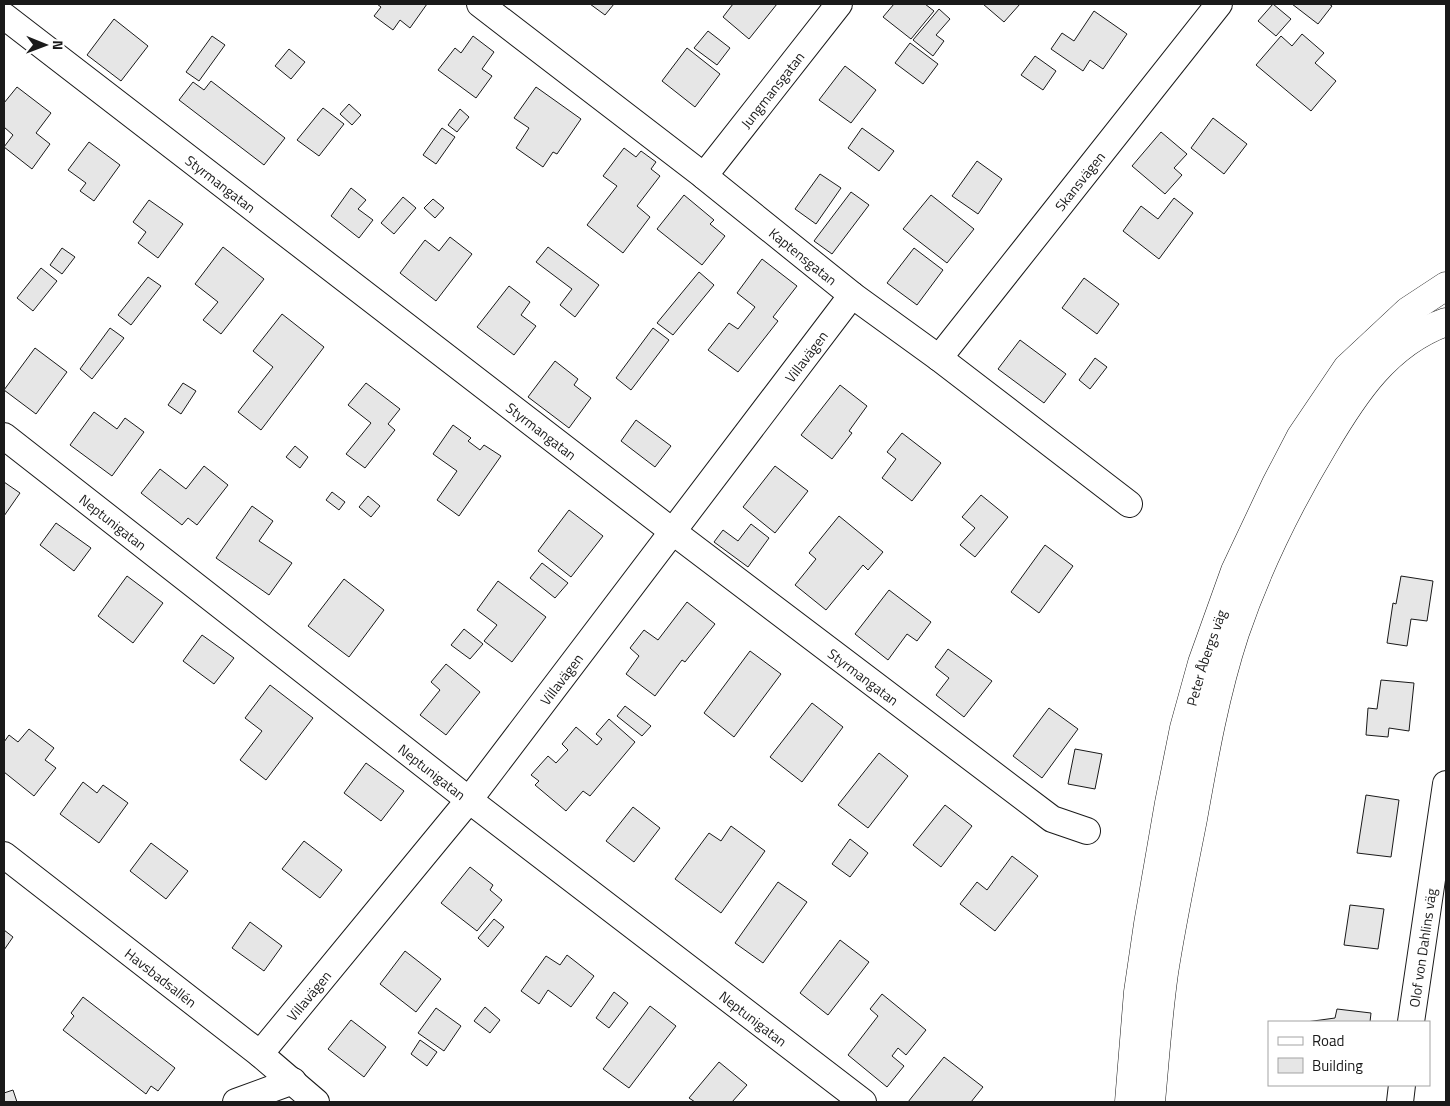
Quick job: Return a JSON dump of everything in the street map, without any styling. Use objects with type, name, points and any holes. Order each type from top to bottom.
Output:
[{"type":"street","name":"Kaptensgatan","points":[[480,4],[704,176],[852,295],[939,358],[1130,504]]},
{"type":"street","name":"Jungmansgatan","points":[[704,176],[839,4]]},
{"type":"street","name":"Skansvägen","points":[[939,358],[1219,4]]},
{"type":"street","name":"Styrmangatan","points":[[4,16],[672,530],[1052,819],[1087,831]]},
{"type":"street","name":"Peter Åbergs väg","points":[[1128,1102],[1138,992],[1148,924],[1184,728],[1202,663],[1235,571],[1269,498],[1301,436],[1347,368],[1408,311],[1446,286]]},
{"type":"street","name":"Villavägen","points":[[260,1054],[469,800],[852,295]]},
{"type":"street","name":"Peter Åbergs väg","points":[[1151,1102],[1166,964],[1211,719],[1235,634],[1267,552],[1302,483],[1349,404],[1371,375],[1391,354],[1414,338],[1446,322]]},
{"type":"street","name":"Neptunigatan","points":[[4,436],[469,800],[863,1102]]},
{"type":"street","name":"Olof von Dahlins väg","points":[[1411,1021],[1446,784]]},
{"type":"street","name":"Havsbadsallén","points":[[4,855],[260,1054],[316,1102]]},
{"type":"street","points":[[236,1102],[293,1081]]},
{"type":"street","points":[[1400,1102],[1402,1086]]},
{"type":"building","points":[[377,4],[427,4],[410,28],[400,20],[393,30],[374,16],[381,7]]},
{"type":"building","points":[[590,4],[614,4],[605,15]]},
{"type":"building","points":[[733,4],[777,4],[749,39],[723,17]]},
{"type":"building","points":[[894,4],[925,4],[934,11],[911,39],[883,17]]},
{"type":"building","points":[[983,4],[1020,4],[1004,22]]},
{"type":"building","points":[[1273,4],[1291,19],[1276,36],[1258,21]]},
{"type":"building","points":[[1292,4],[1329,4],[1332,6],[1318,24]]},
{"type":"building","points":[[939,9],[950,19],[936,35],[944,41],[933,56],[913,40]]},
{"type":"building","points":[[1094,11],[1127,34],[1103,69],[1090,60],[1083,71],[1051,49],[1062,33],[1074,41]]},
{"type":"building","points":[[114,19],[148,46],[121,81],[87,55]]},
{"type":"building","points":[[708,31],[730,48],[717,65],[694,48]]},
{"type":"building","points":[[1302,34],[1324,53],[1315,63],[1336,81],[1311,111],[1256,65],[1281,36],[1292,46]]},
{"type":"building","points":[[212,36],[225,45],[199,81],[186,72]]},
{"type":"building","points":[[473,36],[494,52],[482,69],[492,76],[476,98],[438,70],[455,48],[461,53]]},
{"type":"building","points":[[910,43],[938,64],[923,84],[895,63]]},
{"type":"building","points":[[687,48],[720,74],[695,107],[662,81]]},
{"type":"building","points":[[289,49],[305,62],[291,79],[275,66]]},
{"type":"building","points":[[1035,56],[1056,71],[1043,90],[1021,75]]},
{"type":"building","points":[[845,66],[876,90],[851,123],[819,100]]},
{"type":"building","points":[[211,81],[285,138],[264,165],[179,100],[193,82],[204,90]]},
{"type":"building","points":[[17,87],[51,113],[36,133],[50,144],[32,169],[4,147],[13,135],[4,127],[4,103]]},
{"type":"building","points":[[536,87],[581,119],[557,154],[553,152],[543,167],[516,148],[529,128],[514,118]]},
{"type":"building","points":[[349,104],[361,115],[352,125],[340,114]]},
{"type":"building","points":[[323,108],[344,124],[319,156],[297,140]]},
{"type":"building","points":[[460,109],[469,117],[457,132],[448,125]]},
{"type":"building","points":[[1213,118],[1247,144],[1224,174],[1191,148]]},
{"type":"building","points":[[442,128],[455,137],[436,164],[423,155]]},
{"type":"building","points":[[862,128],[894,151],[879,171],[848,148]]},
{"type":"building","points":[[1161,132],[1187,154],[1174,168],[1182,175],[1165,194],[1132,166]]},
{"type":"building","points":[[89,142],[120,165],[94,201],[80,191],[86,183],[68,170]]},
{"type":"building","points":[[624,148],[636,157],[641,151],[656,162],[651,169],[660,176],[637,206],[650,217],[623,253],[587,225],[617,186],[603,176]]},
{"type":"building","points":[[977,161],[1002,179],[978,214],[952,196]]},
{"type":"building","points":[[820,174],[841,188],[816,224],[795,209]]},
{"type":"building","points":[[351,188],[366,200],[358,209],[373,220],[359,238],[331,216]]},
{"type":"building","points":[[851,192],[869,205],[832,254],[814,241]]},
{"type":"building","points":[[684,195],[714,220],[710,224],[725,236],[702,265],[657,229]]},
{"type":"building","points":[[931,195],[974,229],[947,263],[903,229]]},
{"type":"building","points":[[403,197],[416,208],[394,234],[381,223]]},
{"type":"building","points":[[1174,198],[1193,213],[1159,259],[1123,231],[1141,206],[1158,219]]},
{"type":"building","points":[[433,199],[444,208],[435,218],[424,208]]},
{"type":"building","points":[[149,200],[183,224],[158,258],[138,243],[146,232],[133,222]]},
{"type":"building","points":[[450,237],[472,254],[436,301],[400,273],[425,240],[439,251]]},
{"type":"building","points":[[223,247],[264,279],[221,334],[203,320],[218,302],[195,284]]},
{"type":"building","points":[[548,247],[599,285],[575,317],[560,305],[572,289],[536,262]]},
{"type":"building","points":[[62,248],[75,257],[62,274],[50,265]]},
{"type":"building","points":[[914,248],[943,270],[917,305],[887,283]]},
{"type":"building","points":[[762,259],[797,286],[773,317],[778,321],[738,372],[708,350],[729,323],[738,329],[755,307],[737,293]]},
{"type":"building","points":[[41,268],[57,281],[33,311],[17,298]]},
{"type":"building","points":[[699,272],[714,285],[673,335],[657,323]]},
{"type":"building","points":[[148,277],[161,286],[131,325],[118,315]]},
{"type":"building","points":[[1084,278],[1119,304],[1097,334],[1062,308]]},
{"type":"building","points":[[509,286],[530,302],[521,315],[536,326],[514,355],[477,327]]},
{"type":"building","points":[[282,314],[324,347],[261,430],[238,412],[273,367],[253,351]]},
{"type":"building","points":[[110,328],[124,338],[92,379],[80,369]]},
{"type":"building","points":[[653,328],[669,340],[631,390],[616,378]]},
{"type":"building","points":[[1020,340],[1066,374],[1044,403],[998,369]]},
{"type":"building","points":[[35,348],[67,372],[36,414],[4,390]]},
{"type":"building","points":[[1095,358],[1107,367],[1090,389],[1079,380]]},
{"type":"building","points":[[555,361],[578,379],[574,385],[591,398],[569,428],[528,397]]},
{"type":"building","points":[[183,383],[196,391],[181,414],[168,405]]},
{"type":"building","points":[[366,383],[400,409],[388,424],[395,430],[365,468],[346,454],[371,423],[348,405]]},
{"type":"building","points":[[840,385],[867,406],[849,431],[852,433],[832,459],[801,435]]},
{"type":"building","points":[[94,412],[117,429],[125,418],[144,432],[112,476],[70,445]]},
{"type":"building","points":[[636,420],[671,446],[655,467],[621,441]]},
{"type":"building","points":[[453,425],[471,438],[468,441],[480,450],[484,445],[501,456],[459,516],[437,500],[457,471],[433,454]]},
{"type":"building","points":[[902,433],[941,463],[912,501],[882,478],[896,459],[887,452]]},
{"type":"building","points":[[295,446],[308,457],[300,468],[286,457]]},
{"type":"building","points":[[204,466],[228,485],[197,525],[188,518],[182,525],[141,493],[160,469],[186,489]]},
{"type":"building","points":[[775,466],[808,491],[775,533],[743,507]]},
{"type":"building","points":[[4,482],[20,493],[4,516]]},
{"type":"building","points":[[332,492],[345,502],[339,510],[326,500]]},
{"type":"building","points":[[981,495],[1008,517],[975,557],[960,545],[975,528],[962,517]]},
{"type":"building","points":[[368,496],[380,506],[371,517],[359,507]]},
{"type":"building","points":[[252,506],[273,521],[259,541],[292,563],[269,595],[216,558]]},
{"type":"building","points":[[569,510],[603,536],[571,577],[538,551]]},
{"type":"building","points":[[839,516],[883,552],[868,570],[863,565],[826,610],[795,585],[816,559],[809,553]]},
{"type":"building","points":[[56,523],[91,548],[74,571],[40,545]]},
{"type":"building","points":[[751,524],[769,538],[748,567],[714,542],[723,530],[738,541]]},
{"type":"building","points":[[1045,545],[1073,566],[1039,613],[1011,592]]},
{"type":"building","points":[[542,563],[568,583],[555,598],[530,578]]},
{"type":"building","points":[[127,576],[163,603],[133,643],[98,616]]},
{"type":"building","points":[[1401,576],[1433,581],[1427,621],[1411,619],[1407,646],[1387,643],[1393,603],[1396,604]]},
{"type":"building","points":[[344,579],[384,610],[349,657],[308,626]]},
{"type":"building","points":[[498,581],[546,617],[512,662],[484,641],[497,625],[477,610]]},
{"type":"building","points":[[889,590],[931,622],[917,641],[907,634],[888,660],[855,634]]},
{"type":"building","points":[[687,602],[715,624],[685,662],[682,660],[655,696],[626,674],[639,656],[630,648],[644,630],[658,640]]},
{"type":"building","points":[[464,629],[483,644],[470,659],[451,645]]},
{"type":"building","points":[[202,635],[234,658],[214,684],[183,661]]},
{"type":"building","points":[[948,649],[992,681],[964,717],[936,695],[949,678],[935,667]]},
{"type":"building","points":[[750,651],[781,674],[734,737],[704,713]]},
{"type":"building","points":[[446,664],[480,692],[446,735],[420,715],[440,690],[431,682]]},
{"type":"building","points":[[1381,680],[1414,683],[1409,731],[1389,728],[1388,737],[1366,735],[1368,708],[1377,709]]},
{"type":"building","points":[[270,685],[313,718],[266,780],[240,760],[262,731],[245,718]]},
{"type":"building","points":[[812,703],[843,727],[802,782],[770,757]]},
{"type":"building","points":[[625,706],[651,726],[642,736],[617,716]]},
{"type":"building","points":[[1049,708],[1078,729],[1042,778],[1013,756]]},
{"type":"building","points":[[609,719],[635,742],[590,796],[583,791],[566,811],[535,785],[539,781],[531,775],[548,756],[556,763],[568,750],[562,744],[576,727],[597,745],[602,739],[596,734]]},
{"type":"building","points":[[29,729],[54,748],[45,760],[56,768],[34,796],[4,772],[4,742],[9,735],[18,742]]},
{"type":"building","points":[[1075,749],[1102,754],[1095,789],[1068,784]]},
{"type":"building","points":[[879,753],[908,776],[868,828],[838,805]]},
{"type":"building","points":[[366,763],[404,791],[381,821],[344,793]]},
{"type":"building","points":[[83,782],[97,793],[103,785],[128,803],[99,843],[60,814]]},
{"type":"building","points":[[1366,795],[1399,800],[1391,857],[1357,853]]},
{"type":"building","points":[[945,805],[972,826],[941,867],[913,845]]},
{"type":"building","points":[[633,807],[660,828],[634,862],[606,841]]},
{"type":"building","points":[[731,826],[765,851],[721,913],[675,879],[709,833],[721,841]]},
{"type":"building","points":[[850,839],[868,853],[850,877],[832,864]]},
{"type":"building","points":[[304,841],[342,870],[320,898],[282,869]]},
{"type":"building","points":[[151,843],[188,871],[166,899],[130,871]]},
{"type":"building","points":[[1012,856],[1038,876],[995,931],[960,904],[977,882],[987,890]]},
{"type":"building","points":[[470,867],[493,885],[490,890],[502,900],[477,931],[441,903]]},
{"type":"building","points":[[778,882],[807,902],[763,963],[735,943]]},
{"type":"building","points":[[1350,905],[1384,909],[1378,949],[1344,945]]},
{"type":"building","points":[[494,919],[504,927],[488,947],[478,938]]},
{"type":"building","points":[[250,922],[282,946],[264,971],[232,948]]},
{"type":"building","points":[[4,930],[13,937],[4,950]]},
{"type":"building","points":[[840,940],[869,962],[828,1015],[800,993]]},
{"type":"building","points":[[405,951],[441,979],[416,1012],[380,984]]},
{"type":"building","points":[[567,955],[594,976],[571,1007],[548,990],[539,1004],[521,991],[546,956],[560,965]]},
{"type":"building","points":[[614,992],[628,1003],[609,1028],[596,1018]]},
{"type":"building","points":[[882,994],[926,1030],[906,1055],[898,1048],[892,1056],[904,1066],[887,1087],[848,1055],[878,1016],[870,1009]]},
{"type":"building","points":[[83,997],[175,1068],[158,1091],[151,1086],[146,1094],[63,1030],[74,1016],[71,1013]]},
{"type":"building","points":[[650,1006],[676,1026],[629,1088],[603,1069]]},
{"type":"building","points":[[485,1007],[500,1020],[490,1033],[474,1021]]},
{"type":"building","points":[[436,1008],[461,1026],[444,1051],[418,1033]]},
{"type":"building","points":[[1337,1009],[1371,1013],[1370,1021],[1313,1021],[1335,1018]]},
{"type":"building","points":[[351,1020],[386,1047],[364,1077],[328,1049]]},
{"type":"building","points":[[420,1040],[437,1052],[427,1066],[411,1054]]},
{"type":"building","points":[[944,1057],[983,1087],[971,1102],[908,1102]]},
{"type":"building","points":[[719,1062],[747,1085],[732,1102],[695,1102],[689,1098]]},
{"type":"building","points":[[13,1090],[17,1102],[4,1102],[4,1093]]}]
